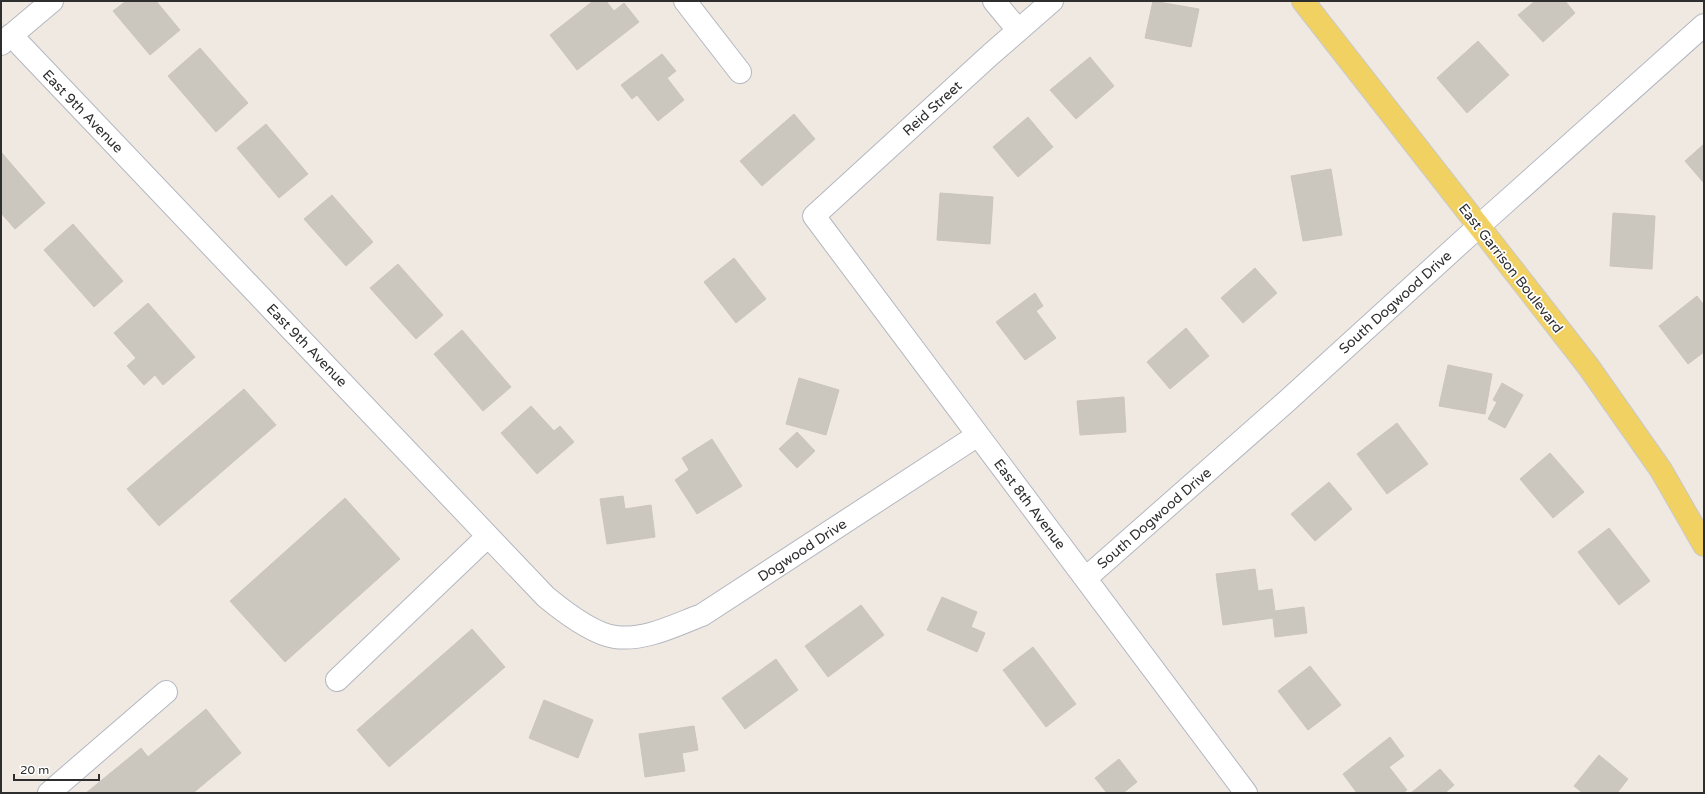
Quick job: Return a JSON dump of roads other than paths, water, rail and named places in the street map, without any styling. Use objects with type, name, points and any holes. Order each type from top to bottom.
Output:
[{"type":"main road","name":"East Garrison Boulevard","points":[[1303,1],[1588,366],[1661,470],[1704,545]]},
{"type":"street","points":[[6,39],[52,1]]},
{"type":"street","points":[[685,1],[740,72]]},
{"type":"street","points":[[994,1],[1018,30]]},
{"type":"street","name":"Reid Street","points":[[814,216],[1018,30],[1052,1]]},
{"type":"street","name":"South Dogwood Drive","points":[[1086,578],[1282,406],[1479,226],[1704,25]]},
{"type":"street","name":"East 9th Avenue","points":[[6,39],[546,597],[566,614],[602,633],[615,637]]},
{"type":"street","name":"East 8th Avenue","points":[[814,216],[1246,793]]},
{"type":"street","name":"Dogwood Drive","points":[[615,637],[636,637],[653,634],[702,615],[978,435]]},
{"type":"street","points":[[337,680],[488,536]]},
{"type":"street","points":[[49,793],[166,692]]}]
